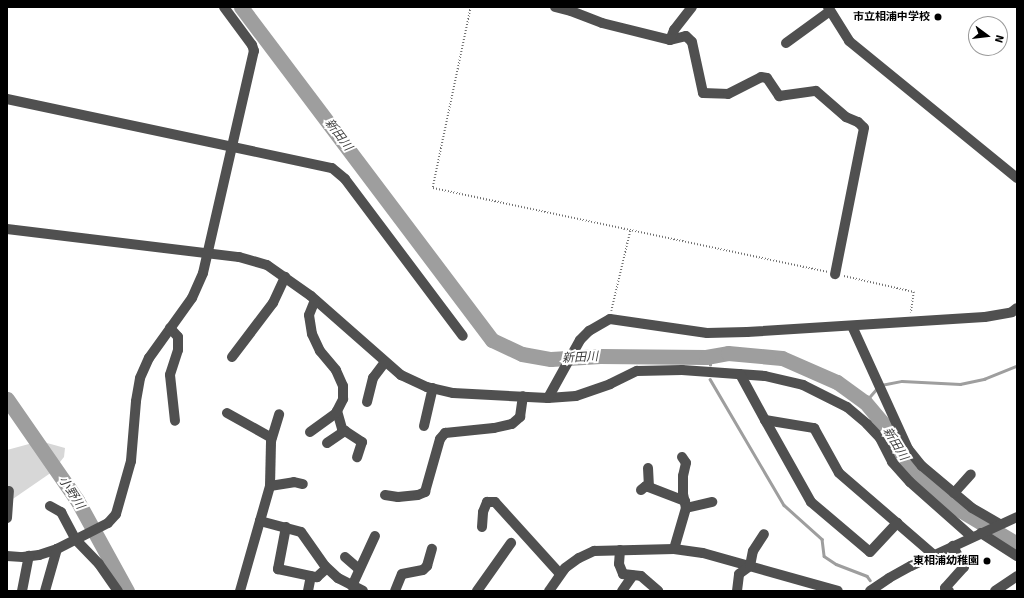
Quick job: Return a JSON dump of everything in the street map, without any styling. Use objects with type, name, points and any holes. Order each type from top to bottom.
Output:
[{"type":"street","points":[[7,556],[29,556],[57,549],[108,523],[116,514],[131,461],[136,401],[140,378],[149,358],[192,298],[203,273],[254,51],[252,45],[224,7]]},
{"type":"street","points":[[555,7],[571,11],[602,23],[670,40],[686,36],[692,42],[703,93],[728,94],[762,78],[767,78],[779,96],[816,91],[846,117],[858,122],[864,128],[835,274]]},
{"type":"street","points":[[670,40],[674,30],[692,7]]},
{"type":"street","points":[[786,44],[829,9],[849,41],[1017,178]]},
{"type":"street","points":[[7,99],[332,168],[345,179],[463,336]]},
{"type":"street","points":[[7,230],[239,257],[268,265],[315,300],[401,375],[433,388],[453,392],[548,398],[576,396],[610,384],[637,371],[682,370],[782,378],[803,385],[847,407],[867,424],[880,438],[892,462],[910,482],[979,534],[1017,556]]},
{"type":"street","points":[[232,357],[244,347],[274,303],[285,277]]},
{"type":"street","points":[[310,432],[337,411],[343,399],[343,386],[336,370],[320,351],[312,334],[309,315],[315,300]]},
{"type":"street","points":[[548,398],[580,340],[589,331],[610,318],[707,333],[852,326],[985,316],[1015,312]]},
{"type":"street","points":[[852,326],[908,448],[922,466],[972,508],[998,525]]},
{"type":"street","points":[[170,328],[178,337],[178,350],[170,374],[175,421]]},
{"type":"street","points":[[367,402],[373,378],[386,362]]},
{"type":"street","points":[[740,374],[811,502],[870,552],[897,522]]},
{"type":"street","points":[[424,426],[433,388]]},
{"type":"street","points":[[385,495],[398,497],[418,495],[425,492],[440,439],[445,433],[494,428],[512,424],[520,417],[523,396]]},
{"type":"street","points":[[337,411],[342,429],[362,442],[357,457]]},
{"type":"street","points":[[226,413],[272,438]]},
{"type":"street","points":[[240,591],[270,486],[269,467],[272,438],[279,414]]},
{"type":"street","points":[[765,420],[814,428],[839,473],[934,555]]},
{"type":"street","points":[[327,443],[345,431]]},
{"type":"street","points":[[674,549],[686,505],[683,494],[683,476],[686,463],[685,457]]},
{"type":"street","points":[[648,468],[645,488],[686,505],[712,502]]},
{"type":"street","points":[[954,493],[971,474]]},
{"type":"street","points":[[270,486],[294,482],[303,484]]},
{"type":"street","points":[[7,518],[9,491]]},
{"type":"street","points":[[482,527],[483,512],[487,502],[495,502],[560,574]]},
{"type":"street","points":[[50,506],[61,512],[79,539],[118,591]]},
{"type":"street","points":[[870,591],[888,578],[1017,517]]},
{"type":"street","points":[[260,520],[301,532],[327,568],[338,578],[363,591]]},
{"type":"street","points":[[286,528],[278,569],[317,577],[327,568]]},
{"type":"street","points":[[737,591],[739,574],[750,566],[753,551],[764,534]]},
{"type":"street","points":[[352,586],[375,536]]},
{"type":"street","points":[[477,591],[511,543]]},
{"type":"street","points":[[949,591],[945,588],[964,567],[953,546]]},
{"type":"street","points":[[45,591],[57,549]]},
{"type":"street","points":[[395,591],[402,574],[423,570],[427,566],[432,549]]},
{"type":"street","points":[[549,591],[565,568],[579,558],[594,551],[674,549],[703,553],[838,591]]},
{"type":"street","points":[[620,550],[619,564],[623,574],[641,576],[658,591]]},
{"type":"street","points":[[22,591],[29,556]]},
{"type":"street","points":[[345,557],[359,570]]},
{"type":"street","points":[[622,591],[632,575]]},
{"type":"street","points":[[308,591],[311,576]]},
{"type":"street","points":[[995,591],[1017,576]]},
{"type":"path","points":[[470,7],[433,188],[914,292],[910,321]]},
{"type":"path","points":[[610,318],[630,231]]},
{"type":"shaded area","points":[[40,441],[65,448],[64,457],[52,472],[7,503],[7,450]]},
{"type":"waterway","name":"新田川","points":[[241,7],[492,340],[522,354],[551,359],[600,356],[706,357],[728,353],[782,358],[837,382],[865,402],[889,431],[905,462],[922,478],[950,504],[1017,544]]},
{"type":"waterway","points":[[710,356],[710,365]]},
{"type":"waterway","points":[[881,385],[902,381],[960,384],[984,379],[1017,366]]},
{"type":"waterway","points":[[710,379],[784,505],[822,539],[824,556],[836,564],[867,576],[870,580]]},
{"type":"waterway","points":[[865,402],[877,388]]},
{"type":"waterway","name":"小野川","points":[[7,399],[77,500],[127,591]]},
{"type":"place","name":"市立相浦中学校","points":[[938,17]]},
{"type":"place","name":"東相浦幼稚園","points":[[987,561]]}]
